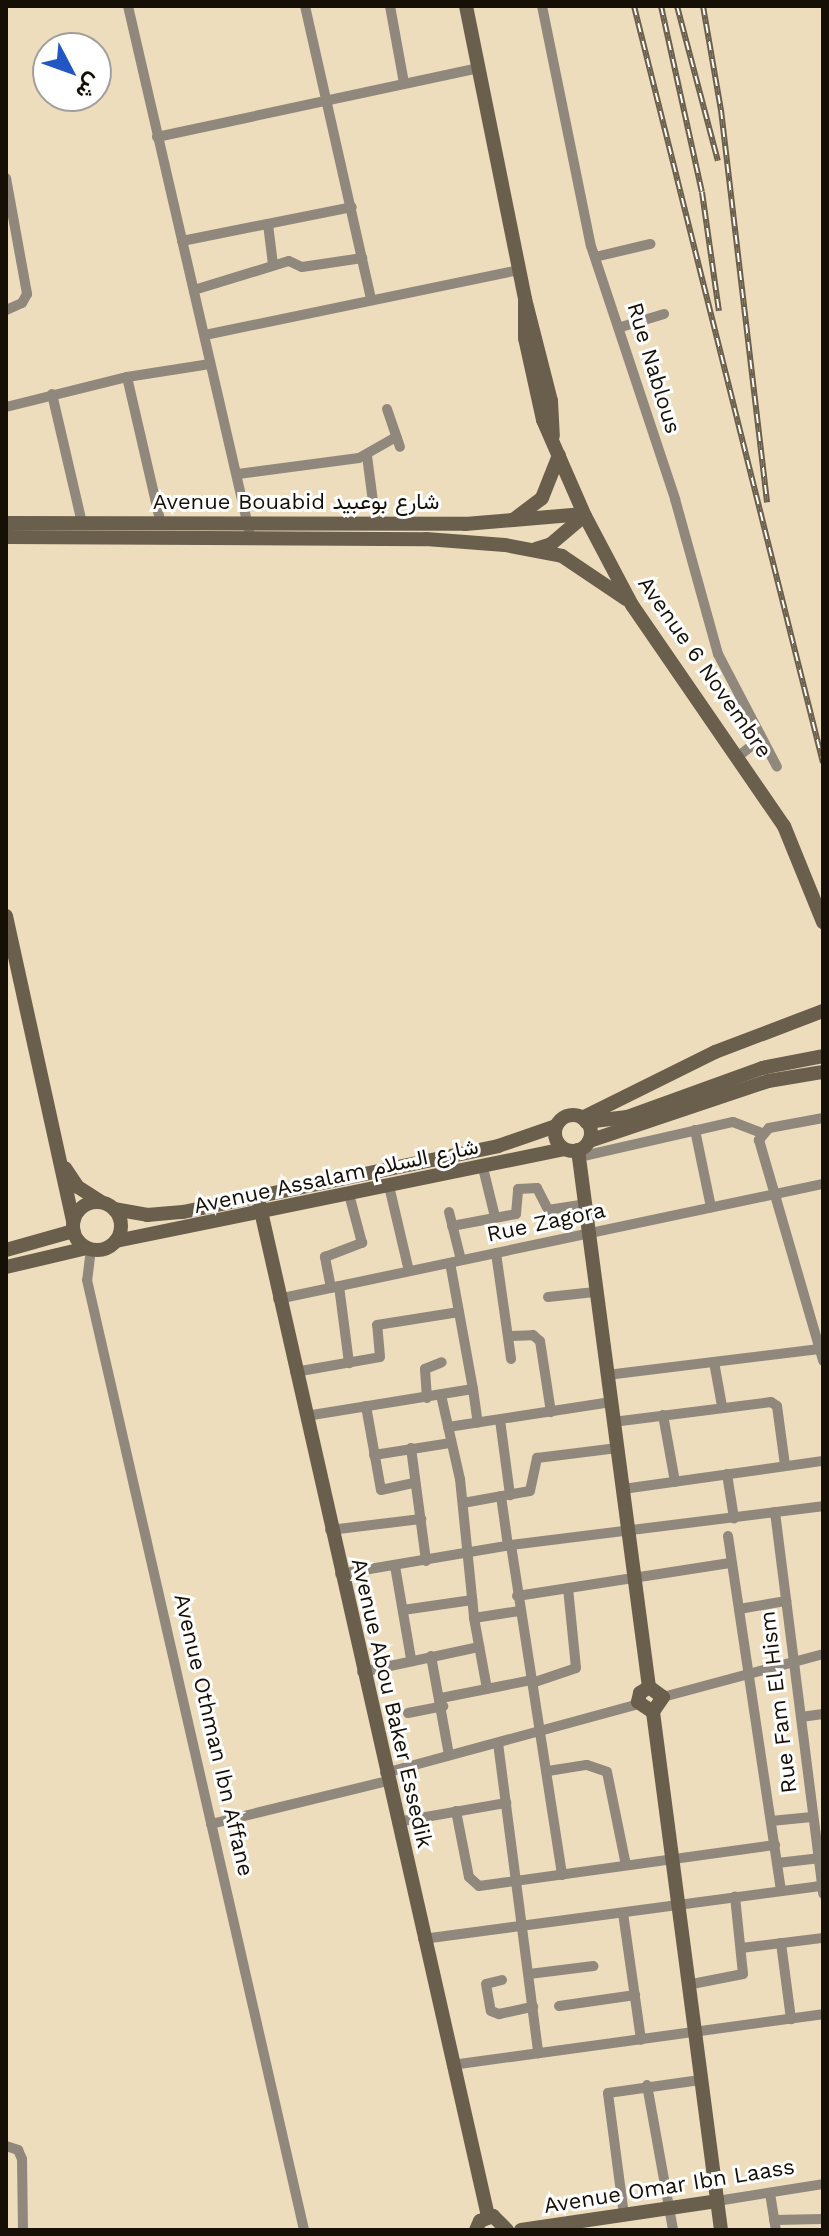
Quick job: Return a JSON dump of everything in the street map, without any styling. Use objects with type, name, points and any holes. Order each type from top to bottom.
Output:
[{"type":"street","points":[[128,6],[249,532]]},
{"type":"street","points":[[305,6],[371,299]]},
{"type":"street","points":[[390,6],[404,83]]},
{"type":"street","name":"Avenue 6 Novembre","points":[[466,6],[518,270],[551,401],[553,436],[559,454],[585,515],[632,605],[740,755],[794,846],[823,922]]},
{"type":"street","name":"Rue Nablous","points":[[542,6],[595,257],[621,327],[718,654],[755,737],[777,767]]},
{"type":"street","points":[[157,137],[478,68]]},
{"type":"street","points":[[6,178],[27,294],[22,303],[6,310]]},
{"type":"street","points":[[182,241],[352,207]]},
{"type":"street","points":[[268,224],[273,265]]},
{"type":"street","points":[[595,257],[650,244]]},
{"type":"street","points":[[194,290],[289,261],[302,267],[362,258]]},
{"type":"street","points":[[205,335],[518,270]]},
{"type":"street","points":[[621,327],[664,314]]},
{"type":"street","points":[[6,407],[127,377],[210,364]]},
{"type":"street","points":[[127,377],[161,524]]},
{"type":"street","points":[[52,394],[82,523]]},
{"type":"street","points":[[238,474],[367,456],[398,442],[387,409]]},
{"type":"street","points":[[508,522],[542,498],[559,454]]},
{"type":"street","points":[[367,456],[376,524]]},
{"type":"street","points":[[535,549],[551,544],[585,515]]},
{"type":"street","name":"Avenue Bouabid شارع بوعبيد","points":[[6,537],[249,532],[376,524],[508,522],[585,515]]},
{"type":"street","name":"Avenue Bouabid شارع بوعبيد","points":[[6,523],[161,524],[249,532],[426,539],[535,549],[592,572],[632,605]]},
{"type":"street","points":[[740,755],[755,737]]},
{"type":"street","points":[[6,916],[63,1164],[73,1226],[89,1249]]},
{"type":"street","points":[[663,1697],[649,1687],[577,1149],[584,1120],[608,1102],[715,1052],[807,1022],[823,1011]]},
{"type":"street","points":[[584,1120],[615,1119],[762,1068],[823,1056]]},
{"type":"street","name":"Avenue Assalam شارع السلام","points":[[116,1241],[577,1149],[768,1081],[823,1072]]},
{"type":"street","points":[[608,1102],[602,1112],[615,1119]]},
{"type":"street","name":"Avenue Assalam شارع السلام","points":[[108,1206],[159,1215],[258,1198],[498,1146],[556,1126],[567,1117],[584,1120]]},
{"type":"street","points":[[556,1126],[555,1136],[577,1149],[739,1122],[761,1133],[823,1118]]},
{"type":"street","points":[[695,1130],[711,1207]]},
{"type":"street","points":[[761,1133],[773,1195],[820,1335],[819,1349],[823,1361]]},
{"type":"street","points":[[6,1267],[116,1241],[121,1226],[108,1206],[78,1187],[63,1164]]},
{"type":"street","points":[[483,1168],[495,1217]]},
{"type":"street","name":"Rue Zagora","points":[[278,1299],[823,1184]]},
{"type":"street","points":[[389,1186],[409,1271]]},
{"type":"street","points":[[452,1226],[517,1213],[515,1192],[525,1188],[539,1190],[548,1210],[584,1204]]},
{"type":"street","points":[[349,1194],[362,1243],[325,1257],[335,1287],[349,1363]]},
{"type":"street","name":"Avenue Abou Baker Essedik","points":[[258,1198],[362,1672],[488,2216]]},
{"type":"street","points":[[6,1250],[73,1226],[83,1206],[108,1206]]},
{"type":"street","points":[[449,1212],[459,1312],[478,1423]]},
{"type":"street","name":"Avenue Othman Ibn Affane","points":[[89,1249],[87,1280],[304,2230]]},
{"type":"street","points":[[496,1253],[511,1359]]},
{"type":"street","points":[[548,1297],[595,1292]]},
{"type":"street","points":[[295,1372],[380,1357],[377,1325],[459,1312]]},
{"type":"street","points":[[510,1336],[533,1335],[540,1341],[551,1412]]},
{"type":"street","points":[[607,1375],[819,1349]]},
{"type":"street","points":[[427,1398],[425,1369],[442,1362]]},
{"type":"street","points":[[714,1362],[722,1406]]},
{"type":"street","points":[[306,1416],[473,1389]]},
{"type":"street","points":[[441,1395],[463,1503],[474,1618],[487,1689]]},
{"type":"street","points":[[448,1427],[611,1402]]},
{"type":"street","points":[[613,1422],[722,1406],[775,1404],[785,1465]]},
{"type":"street","points":[[366,1406],[381,1490],[415,1483]]},
{"type":"street","points":[[663,1415],[675,1482]]},
{"type":"street","points":[[500,1420],[509,1545],[543,1731],[562,1875]]},
{"type":"street","points":[[374,1455],[451,1443]]},
{"type":"street","points":[[411,1448],[426,1561]]},
{"type":"street","points":[[463,1503],[534,1488],[537,1458],[617,1448]]},
{"type":"street","points":[[623,1489],[823,1461]]},
{"type":"street","points":[[727,1474],[734,1518]]},
{"type":"street","points":[[340,1574],[509,1545],[823,1506]]},
{"type":"street","name":"Rue Fam El Hism","points":[[775,1512],[816,1814],[822,1890]]},
{"type":"street","points":[[330,1530],[421,1519]]},
{"type":"street","points":[[728,1536],[781,1891]]},
{"type":"street","points":[[517,1596],[731,1563]]},
{"type":"street","points":[[395,1566],[411,1659]]},
{"type":"street","points":[[408,1713],[487,1689],[532,1682],[576,1668],[568,1588]]},
{"type":"street","points":[[403,1610],[472,1600]]},
{"type":"street","points":[[739,1609],[786,1601]]},
{"type":"street","points":[[474,1618],[519,1611]]},
{"type":"street","points":[[362,1672],[411,1659],[479,1647]]},
{"type":"street","points":[[721,2230],[675,1905],[653,1712],[663,1697],[823,1654]]},
{"type":"street","points":[[431,1656],[442,1702],[449,1755]]},
{"type":"street","points":[[639,1704],[640,1693],[649,1687]]},
{"type":"street","points":[[211,1824],[639,1704],[653,1712]]},
{"type":"street","points":[[801,1717],[823,1714]]},
{"type":"street","points":[[498,1743],[538,2053]]},
{"type":"street","points":[[548,1771],[587,1765],[607,1772],[615,1792],[626,1865]]},
{"type":"street","points":[[397,1822],[506,1803]]},
{"type":"street","points":[[456,1811],[470,1882],[517,1884],[671,1857],[775,1845]]},
{"type":"street","points":[[771,1821],[816,1814]]},
{"type":"street","points":[[777,1863],[820,1858]]},
{"type":"street","points":[[423,1939],[523,1928],[735,1896],[822,1890]]},
{"type":"street","points":[[687,1985],[740,1977],[741,1948],[735,1896]]},
{"type":"street","points":[[623,1913],[641,2040]]},
{"type":"street","points":[[741,1948],[823,1938]]},
{"type":"street","points":[[781,1943],[791,2019]]},
{"type":"street","points":[[529,1974],[594,1966]]},
{"type":"street","points":[[502,1980],[486,1984],[491,2011],[499,2014],[533,2007]]},
{"type":"street","points":[[559,2006],[635,1995]]},
{"type":"street","points":[[452,2065],[823,2014]]},
{"type":"street","points":[[624,2215],[606,2099],[613,2090],[700,2080]]},
{"type":"street","points":[[647,2085],[673,2230]]},
{"type":"street","points":[[6,2146],[18,2150],[22,2159],[23,2230]]},
{"type":"street","name":"Avenue Omar Ibn Laass","points":[[521,2230],[823,2184]]},
{"type":"street","points":[[770,2193],[775,2225],[823,2219]]},
{"type":"street","points":[[476,2230],[488,2216],[502,2219],[507,2230]]},
{"type":"railway","points":[[634,6],[823,763]]},
{"type":"railway","points":[[661,6],[702,192],[719,311]]},
{"type":"railway","points":[[677,6],[718,161]]},
{"type":"railway","points":[[703,6],[721,110],[767,502]]}]
